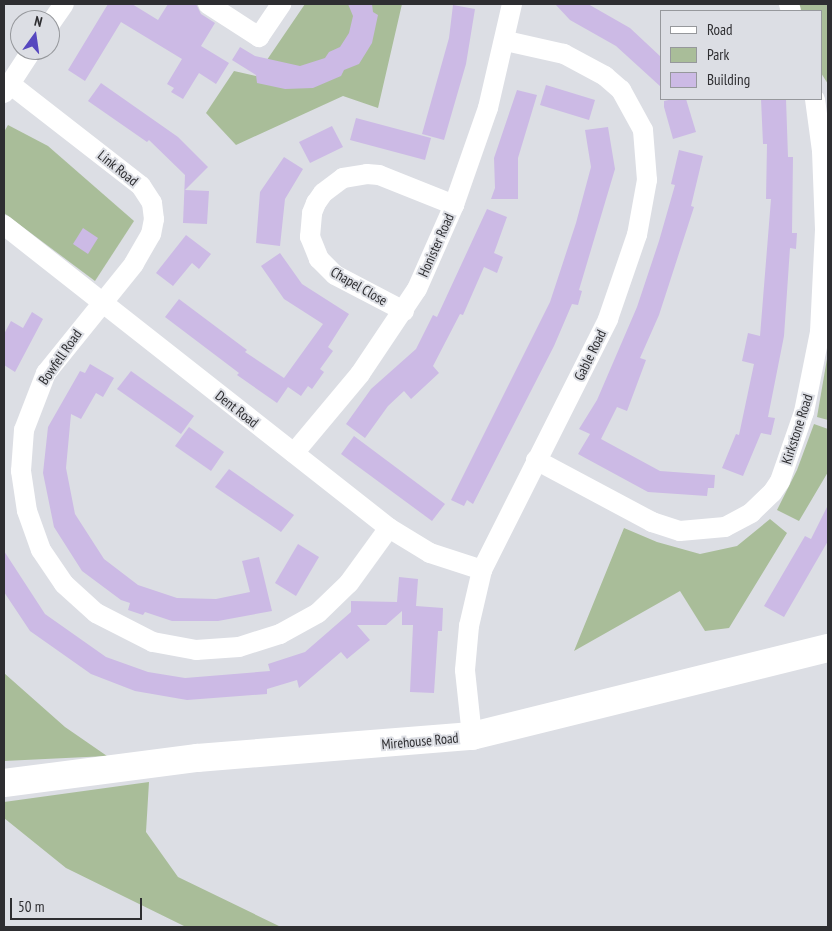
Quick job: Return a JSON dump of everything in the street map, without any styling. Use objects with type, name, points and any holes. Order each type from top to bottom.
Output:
[{"type":"street","points":[[208,4],[259,37],[281,4]]},
{"type":"street","name":"Honister Road","points":[[294,453],[360,374],[404,311],[454,205],[488,108],[506,41],[512,4]]},
{"type":"street","name":"Gable Road","points":[[472,736],[465,670],[469,626],[482,570],[608,319],[644,204],[647,156],[635,111],[621,90],[605,76],[564,54],[506,41]]},
{"type":"street","points":[[7,88],[25,60]]},
{"type":"street","name":"Link Road","points":[[7,88],[128,175],[152,203],[154,219],[144,249],[101,303]]},
{"type":"street","name":"Kirkstone Road","points":[[536,460],[652,522],[680,531],[725,527],[751,514],[772,493],[780,481],[804,412],[820,332],[825,229],[820,106]]},
{"type":"street","name":"Chapel Close","points":[[404,311],[335,275],[319,259],[310,237],[312,214],[316,203],[323,193],[343,178],[366,174],[379,175],[454,205]]},
{"type":"street","name":"Dent Road","points":[[4,226],[389,528],[430,553],[482,570]]},
{"type":"street","name":"Bowfell Road","points":[[101,303],[57,356],[36,391],[24,430],[21,471],[27,512],[41,550],[64,584],[96,614],[133,635],[174,648],[218,650],[260,642],[300,624],[334,598],[389,528]]},
{"type":"street","name":"Mirehouse Road","points":[[4,783],[197,758],[472,736],[828,648]]},
{"type":"green space","points":[[305,4],[402,4],[378,108],[343,96],[236,145],[206,113],[234,71],[256,76]]},
{"type":"green space","points":[[797,4],[828,4],[828,84],[822,75],[822,10],[799,10]]},
{"type":"green space","points":[[8,125],[48,146],[134,221],[95,281],[4,213],[4,132]]},
{"type":"green space","points":[[828,353],[828,420],[817,417]]},
{"type":"green space","points":[[814,424],[828,429],[828,472],[799,521],[777,510],[797,470]]},
{"type":"green space","points":[[770,519],[787,533],[729,628],[705,631],[680,591],[574,651],[624,528],[657,542],[700,554],[737,546]]},
{"type":"green space","points":[[4,673],[65,727],[107,756],[4,761]]},
{"type":"green space","points":[[149,782],[146,832],[178,877],[281,927],[186,927],[66,868],[4,818],[4,802]]},
{"type":"building","points":[[108,4],[132,4],[158,20],[168,4],[196,4],[201,14],[215,23],[201,46],[229,63],[216,84],[199,73],[183,99],[171,92],[174,88],[167,84],[182,59],[121,22],[85,81],[68,70]]},
{"type":"building","points":[[348,4],[372,4],[373,12],[378,15],[372,43],[359,64],[344,70],[341,76],[313,88],[285,89],[257,83],[256,75],[232,60],[240,47],[255,56],[300,66],[325,58],[329,52],[340,47],[349,33],[353,16]]},
{"type":"building","points":[[555,4],[588,4],[630,28],[660,56],[660,86],[616,46],[570,20]]},
{"type":"building","points":[[453,5],[475,9],[466,64],[444,140],[422,134],[449,38]]},
{"type":"building","points":[[101,83],[178,137],[208,167],[185,190],[209,191],[207,224],[183,223],[185,175],[149,140],[147,142],[88,101]]},
{"type":"building","points":[[546,85],[595,100],[589,120],[540,105]]},
{"type":"building","points":[[517,90],[537,95],[518,158],[518,199],[491,199],[495,188],[494,158]]},
{"type":"building","points":[[686,100],[696,132],[673,139],[664,101]]},
{"type":"building","points":[[761,100],[786,100],[788,157],[793,157],[792,233],[797,233],[796,249],[790,248],[784,336],[768,417],[775,418],[771,435],[761,433],[743,476],[722,468],[736,434],[739,435],[754,364],[742,361],[748,333],[760,336],[771,199],[766,199],[767,144],[763,144]]},
{"type":"building","points":[[356,118],[431,138],[425,160],[350,140]]},
{"type":"building","points":[[332,126],[343,147],[310,163],[299,142]]},
{"type":"building","points":[[608,127],[615,169],[579,290],[582,291],[578,305],[572,304],[554,346],[473,504],[467,500],[464,506],[451,500],[550,302],[576,223],[591,167],[585,130]]},
{"type":"building","points":[[679,150],[703,156],[691,206],[694,207],[659,315],[640,358],[646,360],[627,411],[617,407],[601,439],[660,471],[715,475],[714,488],[708,488],[707,496],[648,492],[578,454],[590,434],[579,429],[597,400],[637,307],[659,241],[675,185],[671,184]]},
{"type":"building","points":[[284,157],[303,169],[285,199],[280,246],[256,243],[260,192]]},
{"type":"building","points":[[487,209],[507,217],[494,253],[503,257],[497,273],[484,267],[463,315],[460,314],[433,366],[439,373],[411,399],[404,391],[388,406],[365,438],[346,424],[371,389],[416,349],[433,315],[437,317]]},
{"type":"building","points":[[83,228],[98,238],[88,254],[73,244]]},
{"type":"building","points":[[186,235],[211,254],[199,269],[192,263],[173,286],[156,273]]},
{"type":"building","points":[[280,253],[302,284],[349,314],[328,347],[333,351],[320,369],[324,372],[312,389],[308,386],[301,396],[288,387],[277,403],[237,375],[239,373],[165,317],[179,299],[247,350],[245,352],[284,378],[323,324],[284,299],[261,266]]},
{"type":"building","points":[[32,312],[43,319],[15,372],[4,365],[4,334],[11,321],[23,328]]},
{"type":"building","points":[[90,364],[114,378],[103,397],[96,393],[81,419],[71,414],[66,468],[75,514],[104,559],[138,585],[177,598],[216,599],[250,592],[242,561],[259,557],[272,611],[218,621],[172,621],[145,612],[143,615],[128,610],[130,603],[121,600],[82,571],[54,527],[43,473],[48,427],[80,371],[85,373]]},
{"type":"building","points":[[131,371],[194,416],[181,434],[117,389]]},
{"type":"building","points":[[189,427],[224,452],[211,471],[175,446]]},
{"type":"building","points":[[354,436],[445,504],[432,521],[341,454]]},
{"type":"building","points":[[229,469],[294,515],[281,532],[215,487]]},
{"type":"building","points":[[828,505],[828,541],[784,617],[764,606],[805,536],[811,539]]},
{"type":"building","points":[[298,544],[319,557],[296,596],[275,583]]},
{"type":"building","points":[[4,551],[45,614],[106,657],[148,672],[185,678],[270,671],[268,664],[305,652],[351,612],[351,601],[397,602],[399,577],[418,579],[416,606],[443,608],[442,631],[438,631],[434,693],[410,692],[413,625],[402,625],[402,611],[386,625],[357,625],[370,640],[347,659],[341,652],[299,688],[297,680],[267,689],[267,694],[187,700],[135,691],[91,674],[30,631],[4,592]]}]
